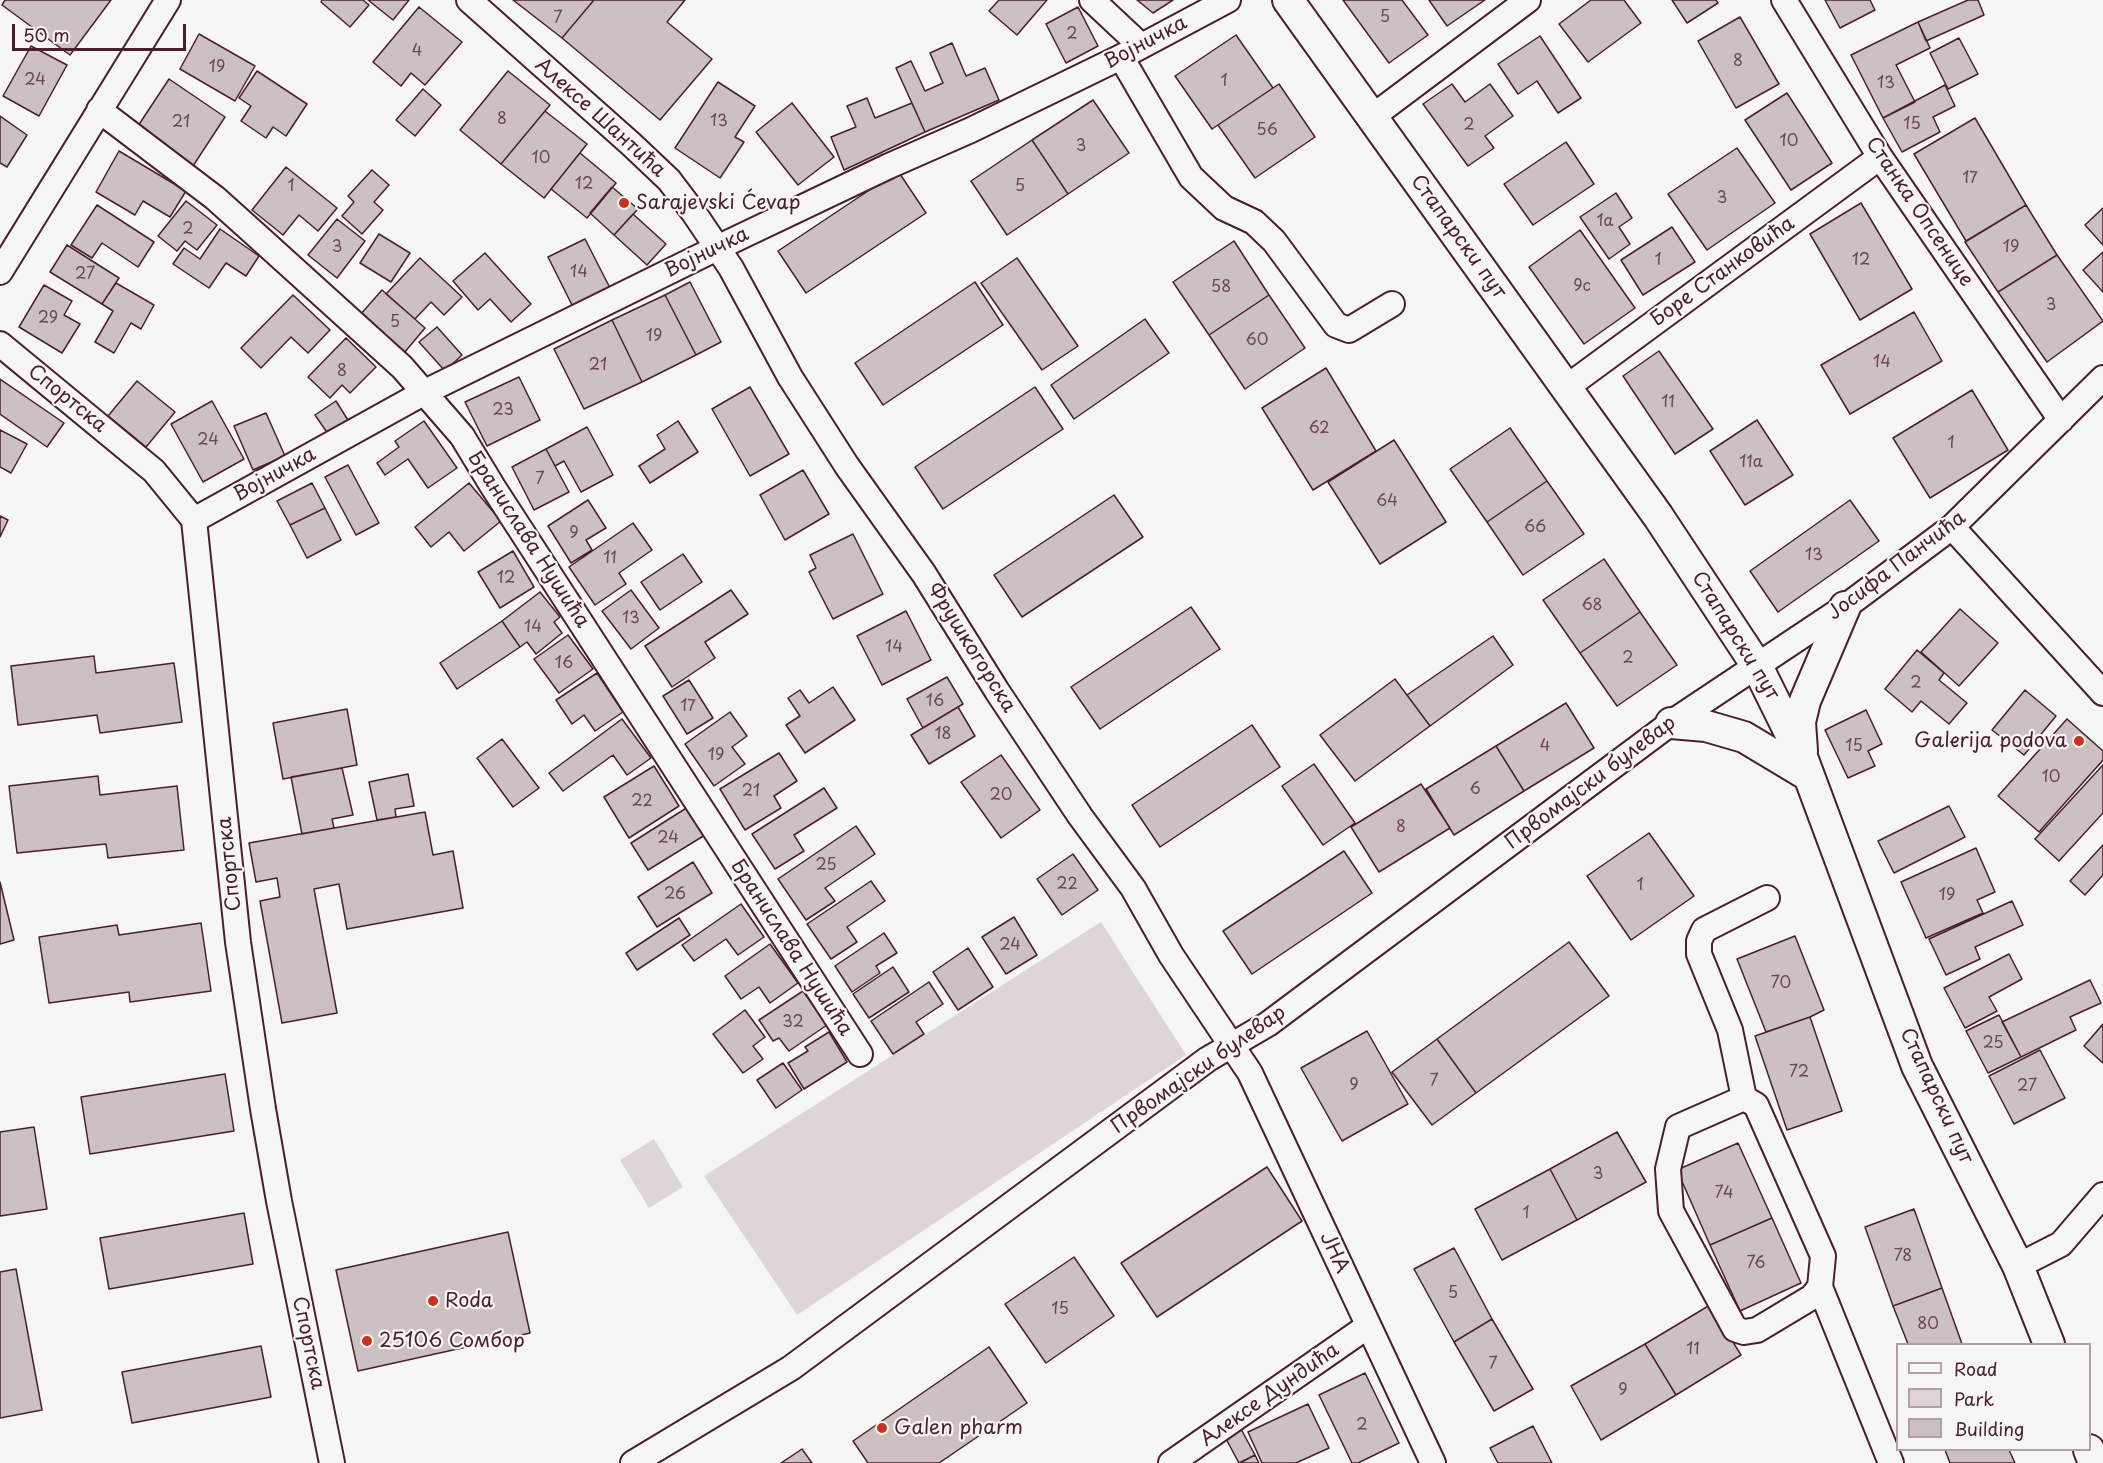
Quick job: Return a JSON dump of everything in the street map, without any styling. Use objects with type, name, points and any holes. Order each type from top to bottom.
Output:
[{"type":"main road","name":"Стапарски пут","points":[[1288,0],[1658,516],[1757,666],[1806,766],[1917,1066],[2019,1266],[2049,1343]]},
{"type":"main road","points":[[1806,766],[1800,723],[1805,701],[1845,607]]},
{"type":"main road","points":[[1671,723],[1706,726],[1744,737],[1806,766]]},
{"type":"street","points":[[0,272],[168,0]]},
{"type":"street","name":"Алексе Шантића","points":[[469,0],[669,180],[717,248]]},
{"type":"street","points":[[1092,0],[1131,52],[1191,177],[1224,208],[1254,222],[1274,241],[1336,325],[1349,330],[1392,304]]},
{"type":"street","name":"Војничка","points":[[194,520],[425,392],[717,248],[971,130],[1131,52],[1228,0]]},
{"type":"street","points":[[1372,117],[1527,0]]},
{"type":"street","name":"Станка Опсенице","points":[[1784,0],[1880,157],[2061,420]]},
{"type":"street","name":"Бранислава Нушића","points":[[99,110],[214,198],[360,328],[425,392],[462,436],[860,1054]]},
{"type":"street","name":"Боре Станковића","points":[[1567,387],[1880,157]]},
{"type":"street","name":"Фрушкогорска","points":[[717,248],[731,268],[790,376],[847,466],[924,574],[1009,710],[1080,816],[1133,888],[1171,955],[1231,1044]]},
{"type":"street","name":"Спортска","points":[[0,344],[154,471],[194,520],[238,942],[279,1201],[332,1463]]},
{"type":"street","name":"Јосифа Панчића","points":[[1757,666],[1845,607],[1952,527],[2103,378]]},
{"type":"street","points":[[1952,527],[2103,693]]},
{"type":"street","name":"Првомајски булевар","points":[[633,1463],[791,1368],[1208,1059],[1268,1024],[1671,723],[1757,666]]},
{"type":"street","points":[[1767,898],[1704,930],[1699,941],[1699,954],[1730,1030],[1744,1098],[1756,1105],[1823,1256],[1820,1287],[1891,1463]]},
{"type":"street","name":"ЈНА","points":[[1231,1044],[1250,1073],[1433,1463]]},
{"type":"street","points":[[1744,1098],[1678,1126],[1668,1169],[1671,1211],[1735,1329],[1744,1332],[1757,1330],[1812,1297],[1820,1287]]},
{"type":"street","points":[[2019,1266],[2061,1244],[2103,1195]]},
{"type":"street","name":"Алексе Дундића","points":[[1171,1463],[1368,1326]]},
{"type":"green space","points":[[1101,922],[1186,1055],[797,1315],[704,1176]]},
{"type":"green space","points":[[654,1139],[683,1187],[649,1208],[620,1160]]},
{"type":"building","points":[[5,0],[111,0],[70,55],[2,5]]},
{"type":"building","points":[[322,0],[363,0],[369,5],[350,27],[321,2]]},
{"type":"building","points":[[368,0],[409,0],[393,20]]},
{"type":"building","points":[[513,0],[594,0],[562,38]]},
{"type":"building","points":[[594,0],[685,0],[667,22],[712,59],[660,120],[562,38]]},
{"type":"building","points":[[999,0],[1047,0],[1017,35],[989,11]]},
{"type":"building","points":[[1137,0],[1173,0],[1153,13]]},
{"type":"building","points":[[1343,0],[1402,0],[1428,35],[1389,63]]},
{"type":"building","points":[[1429,0],[1485,0],[1447,26]]},
{"type":"building","points":[[1591,0],[1624,0],[1641,23],[1588,62],[1559,24]]},
{"type":"building","points":[[1672,0],[1716,0],[1718,3],[1687,23]]},
{"type":"building","points":[[1825,0],[1870,0],[1875,10],[1840,28]]},
{"type":"building","points":[[1968,0],[1978,0],[1984,15],[1926,41],[1918,22]]},
{"type":"building","points":[[419,7],[462,42],[425,85],[411,73],[401,86],[373,62]]},
{"type":"building","points":[[1078,7],[1098,46],[1066,63],[1046,24]]},
{"type":"building","points":[[1740,17],[1779,84],[1736,108],[1698,41]]},
{"type":"building","points":[[1918,22],[1930,48],[1896,65],[1915,102],[1883,118],[1851,55]]},
{"type":"building","points":[[199,34],[255,66],[235,101],[180,69]]},
{"type":"building","points":[[1236,35],[1273,88],[1212,129],[1175,76]]},
{"type":"building","points":[[1540,36],[1581,98],[1558,113],[1537,81],[1518,94],[1498,64]]},
{"type":"building","points":[[1959,38],[1978,74],[1948,89],[1930,53]]},
{"type":"building","points":[[952,43],[966,76],[985,68],[999,100],[925,132],[896,68],[911,61],[925,91],[943,83],[930,53]]},
{"type":"building","points":[[31,46],[67,65],[39,116],[3,96]]},
{"type":"building","points":[[257,71],[307,104],[286,136],[273,127],[266,138],[241,121],[251,106],[239,98]]},
{"type":"building","points":[[508,71],[550,105],[501,164],[460,130]]},
{"type":"building","points":[[169,79],[225,117],[193,166],[136,129]]},
{"type":"building","points":[[718,82],[755,106],[735,137],[744,142],[720,178],[675,148]]},
{"type":"building","points":[[1279,84],[1315,137],[1255,178],[1218,125]]},
{"type":"building","points":[[1452,84],[1465,102],[1490,84],[1513,116],[1485,136],[1494,148],[1468,166],[1423,104]]},
{"type":"building","points":[[1945,85],[1955,106],[1933,117],[1940,132],[1902,152],[1883,118]]},
{"type":"building","points":[[423,89],[441,105],[415,136],[396,120]]},
{"type":"building","points":[[1787,93],[1832,163],[1791,190],[1745,120]]},
{"type":"building","points":[[867,98],[875,118],[912,103],[925,132],[844,170],[831,137],[856,127],[847,106]]},
{"type":"building","points":[[1093,100],[1129,153],[1068,194],[1032,140]]},
{"type":"building","points":[[792,103],[834,157],[798,185],[756,132]]},
{"type":"building","points":[[545,111],[587,144],[544,198],[501,164]]},
{"type":"building","points":[[0,116],[27,135],[7,167],[0,163]]},
{"type":"building","points":[[1975,118],[2026,205],[1966,241],[1914,154]]},
{"type":"building","points":[[1032,140],[1068,194],[1007,235],[971,181]]},
{"type":"building","points":[[1566,142],[1594,184],[1533,225],[1504,184]]},
{"type":"building","points":[[1737,148],[1775,203],[1707,250],[1668,194]]},
{"type":"building","points":[[119,151],[186,191],[170,217],[143,201],[135,215],[96,192]]},
{"type":"building","points":[[580,153],[616,183],[587,218],[551,189]]},
{"type":"building","points":[[286,167],[337,208],[318,231],[299,215],[283,235],[252,210]]},
{"type":"building","points":[[372,170],[389,185],[374,202],[383,210],[362,234],[342,216],[354,202],[348,196]]},
{"type":"building","points":[[898,171],[926,213],[806,293],[778,251]]},
{"type":"building","points":[[612,187],[638,209],[614,235],[590,213]]},
{"type":"building","points":[[1616,193],[1632,218],[1619,227],[1630,244],[1609,259],[1580,217]]},
{"type":"building","points":[[186,201],[217,225],[197,250],[185,241],[177,251],[158,236]]},
{"type":"building","points":[[1861,203],[1912,289],[1860,320],[1810,234]]},
{"type":"building","points":[[97,205],[154,242],[138,267],[102,243],[92,258],[71,245]]},
{"type":"building","points":[[2026,205],[2057,255],[1998,292],[1965,242]]},
{"type":"building","points":[[2103,208],[2103,245],[2085,225]]},
{"type":"building","points":[[633,214],[666,244],[647,265],[614,235]]},
{"type":"building","points":[[337,219],[365,241],[337,278],[308,255]]},
{"type":"building","points":[[1672,227],[1695,262],[1643,295],[1621,260]]},
{"type":"building","points":[[220,229],[259,256],[246,276],[226,263],[209,288],[173,264],[184,248],[200,259]]},
{"type":"building","points":[[1580,230],[1635,308],[1584,344],[1529,267]]},
{"type":"building","points":[[379,234],[410,253],[391,282],[360,263]]},
{"type":"building","points":[[585,239],[610,288],[573,307],[548,257]]},
{"type":"building","points":[[1234,241],[1269,295],[1209,335],[1173,282]]},
{"type":"building","points":[[67,245],[119,278],[102,304],[50,272]]},
{"type":"building","points":[[2103,252],[2103,292],[2083,270]]},
{"type":"building","points":[[485,253],[531,304],[511,322],[490,299],[478,310],[453,281]]},
{"type":"building","points":[[2057,255],[2103,321],[2047,362],[1998,292]]},
{"type":"building","points":[[420,258],[462,297],[444,315],[431,302],[415,319],[386,294]]},
{"type":"building","points":[[1017,258],[1078,346],[1042,370],[981,283]]},
{"type":"building","points":[[690,282],[721,342],[696,355],[665,295]]},
{"type":"building","points":[[975,282],[1003,325],[883,405],[855,363]]},
{"type":"building","points":[[116,283],[154,305],[141,329],[131,323],[114,353],[95,342],[113,311],[102,304]]},
{"type":"building","points":[[44,285],[72,301],[64,315],[80,324],[62,353],[19,327]]},
{"type":"building","points":[[382,290],[425,328],[404,353],[360,315]]},
{"type":"building","points":[[293,295],[330,330],[308,353],[291,337],[261,368],[241,348]]},
{"type":"building","points":[[665,295],[696,355],[642,382],[612,320]]},
{"type":"building","points":[[1269,295],[1305,348],[1245,389],[1209,335]]},
{"type":"building","points":[[1914,312],[1942,361],[1850,414],[1821,365]]},
{"type":"building","points":[[1145,319],[1169,353],[1074,419],[1051,385]]},
{"type":"building","points":[[612,320],[642,382],[584,409],[554,349]]},
{"type":"building","points":[[437,327],[462,355],[445,371],[419,342]]},
{"type":"building","points":[[346,338],[376,367],[350,393],[342,385],[330,398],[308,377]]},
{"type":"building","points":[[1659,351],[1713,429],[1675,454],[1623,376]]},
{"type":"building","points":[[1326,368],[1376,451],[1313,490],[1262,408]]},
{"type":"building","points":[[519,377],[540,420],[487,446],[465,402]]},
{"type":"building","points":[[0,379],[64,423],[47,447],[0,414]]},
{"type":"building","points":[[137,381],[175,412],[146,447],[108,416]]},
{"type":"building","points":[[750,387],[789,454],[750,476],[712,409]]},
{"type":"building","points":[[1035,387],[1063,429],[943,509],[915,467]]},
{"type":"building","points":[[1972,390],[2008,450],[1930,498],[1893,438]]},
{"type":"building","points":[[212,401],[244,459],[203,482],[171,424]]},
{"type":"building","points":[[336,401],[351,425],[331,438],[315,415]]},
{"type":"building","points":[[266,413],[285,456],[253,470],[234,426]]},
{"type":"building","points":[[1757,420],[1793,475],[1745,505],[1710,451]]},
{"type":"building","points":[[424,421],[457,468],[428,488],[408,459],[385,475],[377,463],[399,447],[395,441]]},
{"type":"building","points":[[678,421],[698,452],[650,483],[639,466],[665,449],[657,435]]},
{"type":"building","points":[[587,427],[613,475],[581,492],[564,461],[555,466],[546,449]]},
{"type":"building","points":[[1510,428],[1547,481],[1487,522],[1450,469]]},
{"type":"building","points":[[0,430],[27,444],[11,473],[0,467]]},
{"type":"building","points":[[1394,440],[1446,522],[1380,564],[1328,482]]},
{"type":"building","points":[[546,449],[569,492],[534,510],[512,467]]},
{"type":"building","points":[[348,465],[379,523],[356,535],[325,477]]},
{"type":"building","points":[[803,470],[829,514],[785,540],[760,495]]},
{"type":"building","points":[[1547,481],[1584,534],[1523,575],[1487,522]]},
{"type":"building","points":[[312,483],[325,508],[290,525],[277,501]]},
{"type":"building","points":[[469,483],[501,521],[464,551],[449,532],[431,547],[415,527]]},
{"type":"building","points":[[1114,495],[1143,537],[1022,617],[994,575]]},
{"type":"building","points":[[588,500],[606,528],[586,540],[592,550],[571,563],[548,526]]},
{"type":"building","points":[[1850,500],[1879,541],[1778,612],[1750,571]]},
{"type":"building","points":[[325,508],[341,540],[307,558],[290,525]]},
{"type":"building","points":[[0,516],[8,520],[0,537]]},
{"type":"building","points":[[633,523],[652,550],[619,573],[626,584],[595,605],[569,567]]},
{"type":"building","points":[[853,534],[883,594],[833,619],[809,572],[816,568],[810,555]]},
{"type":"building","points":[[513,551],[534,587],[500,608],[478,572]]},
{"type":"building","points":[[683,554],[702,582],[660,610],[641,582]]},
{"type":"building","points":[[1604,559],[1640,612],[1580,653],[1543,600]]},
{"type":"building","points":[[631,590],[659,628],[631,649],[602,611]]},
{"type":"building","points":[[731,590],[748,614],[705,642],[715,658],[672,687],[645,646]]},
{"type":"building","points":[[540,592],[560,617],[554,622],[562,633],[536,654],[527,642],[520,647],[502,621]]},
{"type":"building","points":[[1191,607],[1220,649],[1100,729],[1071,687]]},
{"type":"building","points":[[1960,609],[1998,643],[1959,686],[1921,652]]},
{"type":"building","points":[[906,611],[931,660],[882,685],[857,636]]},
{"type":"building","points":[[1640,612],[1677,665],[1617,706],[1580,653]]},
{"type":"building","points":[[502,621],[520,647],[457,689],[440,663]]},
{"type":"building","points":[[568,635],[593,669],[559,693],[534,659]]},
{"type":"building","points":[[1493,636],[1513,665],[1430,726],[1407,695]]},
{"type":"building","points":[[1917,650],[1944,673],[1939,680],[1967,703],[1949,724],[1921,701],[1912,712],[1885,689]]},
{"type":"building","points":[[94,656],[96,673],[174,663],[182,722],[100,733],[97,715],[18,725],[11,666]]},
{"type":"building","points":[[597,673],[623,712],[595,731],[584,715],[572,724],[556,700]]},
{"type":"building","points":[[947,677],[963,704],[923,728],[907,699]]},
{"type":"building","points":[[1395,679],[1430,726],[1355,781],[1320,735]]},
{"type":"building","points":[[689,680],[713,718],[687,734],[663,696]]},
{"type":"building","points":[[833,687],[855,720],[805,753],[786,725],[800,716],[788,698],[800,690],[809,703]]},
{"type":"building","points":[[2025,690],[2056,716],[2024,755],[1992,730]]},
{"type":"building","points":[[1566,703],[1594,748],[1524,791],[1496,746]]},
{"type":"building","points":[[958,707],[975,736],[929,764],[911,735]]},
{"type":"building","points":[[347,709],[357,765],[283,779],[273,723]]},
{"type":"building","points":[[1866,710],[1882,744],[1868,751],[1875,766],[1848,778],[1825,730]]},
{"type":"building","points":[[730,712],[747,736],[732,747],[745,764],[714,786],[685,744]]},
{"type":"building","points":[[622,719],[651,758],[627,775],[613,755],[563,791],[549,773]]},
{"type":"building","points":[[2067,719],[2103,751],[2103,760],[2039,832],[1998,796]]},
{"type":"building","points":[[1252,725],[1280,767],[1160,847],[1132,805]]},
{"type":"building","points":[[502,739],[539,788],[513,807],[477,758]]},
{"type":"building","points":[[1496,746],[1524,791],[1454,835],[1426,789]]},
{"type":"building","points":[[779,753],[797,781],[774,796],[781,808],[745,830],[720,789]]},
{"type":"building","points":[[1001,755],[1040,810],[1001,838],[961,782]]},
{"type":"building","points":[[1314,764],[1355,823],[1323,845],[1282,786]]},
{"type":"building","points":[[2103,765],[2103,813],[2059,861],[2035,839]]},
{"type":"building","points":[[654,766],[679,806],[629,838],[604,797]]},
{"type":"building","points":[[342,768],[353,815],[332,819],[334,828],[302,834],[291,777]]},
{"type":"building","points":[[408,774],[414,806],[395,809],[396,817],[377,820],[369,782]]},
{"type":"building","points":[[98,776],[100,795],[177,786],[184,850],[108,858],[106,844],[17,853],[9,786]]},
{"type":"building","points":[[1421,784],[1450,828],[1379,872],[1351,827]]},
{"type":"building","points":[[824,788],[837,808],[794,835],[804,851],[775,869],[752,834]]},
{"type":"building","points":[[1949,806],[1965,837],[1894,873],[1878,841]]},
{"type":"building","points":[[688,807],[705,835],[648,870],[631,843]]},
{"type":"building","points":[[425,812],[433,855],[453,851],[463,908],[347,929],[339,884],[314,889],[337,1013],[282,1023],[260,901],[280,897],[277,878],[256,882],[249,843]]},
{"type":"building","points":[[856,826],[875,854],[825,888],[835,901],[806,920],[778,879]]},
{"type":"building","points":[[1649,833],[1694,896],[1631,940],[1587,876]]},
{"type":"building","points":[[2103,845],[2103,875],[2085,895],[2070,881]]},
{"type":"building","points":[[1976,848],[1995,892],[1977,900],[1983,913],[1926,938],[1901,882]]},
{"type":"building","points":[[1344,851],[1372,893],[1252,974],[1223,931]]},
{"type":"building","points":[[1073,854],[1098,890],[1062,915],[1037,879]]},
{"type":"building","points":[[693,862],[712,893],[657,927],[638,897]]},
{"type":"building","points":[[871,881],[885,901],[847,927],[857,942],[831,959],[807,924]]},
{"type":"building","points":[[0,882],[14,940],[0,944]]},
{"type":"building","points":[[2012,901],[2023,925],[1975,947],[1980,959],[1946,975],[1929,939]]},
{"type":"building","points":[[741,904],[764,937],[738,955],[726,939],[694,961],[682,945]]},
{"type":"building","points":[[1014,917],[1037,955],[1006,974],[982,937]]},
{"type":"building","points":[[679,918],[690,935],[637,970],[626,953]]},
{"type":"building","points":[[201,923],[211,991],[130,1002],[129,992],[49,1003],[39,937],[117,925],[119,935]]},
{"type":"building","points":[[884,933],[897,953],[876,966],[880,973],[852,992],[835,966]]},
{"type":"building","points":[[1795,936],[1824,1010],[1766,1032],[1737,959]]},
{"type":"building","points":[[1569,942],[1609,996],[1476,1093],[1437,1039]]},
{"type":"building","points":[[770,944],[798,983],[770,1003],[759,987],[741,999],[725,976]]},
{"type":"building","points":[[968,948],[993,987],[958,1010],[933,972]]},
{"type":"building","points":[[2009,954],[2022,979],[1989,997],[1997,1011],[1965,1028],[1944,988]]},
{"type":"building","points":[[893,967],[909,992],[869,1018],[853,994]]},
{"type":"building","points":[[2090,980],[2101,1003],[2070,1017],[2076,1030],[2021,1057],[2002,1022]]},
{"type":"building","points":[[929,982],[943,1004],[916,1022],[924,1034],[893,1054],[871,1021]]},
{"type":"building","points":[[803,991],[827,1025],[789,1051],[779,1038],[773,1041],[759,1020]]},
{"type":"building","points":[[745,1010],[765,1037],[753,1046],[763,1059],[743,1073],[713,1034]]},
{"type":"building","points":[[1999,1015],[2021,1057],[1988,1073],[1966,1031]]},
{"type":"building","points":[[1810,1017],[1842,1111],[1787,1130],[1755,1036]]},
{"type":"building","points":[[2103,1024],[2103,1063],[2084,1046]]},
{"type":"building","points":[[1367,1031],[1408,1104],[1342,1141],[1301,1068]]},
{"type":"building","points":[[829,1032],[847,1062],[804,1089],[788,1063],[808,1051],[805,1047]]},
{"type":"building","points":[[1437,1039],[1476,1093],[1432,1125],[1392,1072]]},
{"type":"building","points":[[2040,1050],[2065,1098],[2014,1124],[1989,1076]]},
{"type":"building","points":[[783,1063],[802,1090],[776,1108],[757,1080]]},
{"type":"building","points":[[225,1074],[234,1131],[90,1154],[81,1097]]},
{"type":"building","points":[[34,1127],[47,1209],[0,1216],[0,1132]]},
{"type":"building","points":[[1617,1132],[1646,1182],[1577,1220],[1550,1169]]},
{"type":"building","points":[[1738,1143],[1772,1218],[1710,1245],[1677,1170]]},
{"type":"building","points":[[1267,1167],[1302,1221],[1157,1317],[1121,1263]]},
{"type":"building","points":[[1550,1169],[1577,1220],[1502,1260],[1475,1209]]},
{"type":"building","points":[[1914,1209],[1942,1288],[1893,1306],[1865,1227]]},
{"type":"building","points":[[244,1213],[253,1264],[109,1289],[100,1238]]},
{"type":"building","points":[[1772,1218],[1801,1283],[1740,1311],[1710,1245]]},
{"type":"building","name":"Roda","points":[[508,1232],[530,1333],[358,1371],[336,1270]]},
{"type":"building","points":[[1454,1248],[1492,1319],[1454,1342],[1414,1269]]},
{"type":"building","points":[[1074,1257],[1114,1316],[1046,1363],[1005,1304]]},
{"type":"building","points":[[16,1269],[42,1410],[0,1418],[0,1272]]},
{"type":"building","points":[[1942,1288],[1962,1343],[1908,1343],[1893,1306]]},
{"type":"building","points":[[1710,1305],[1741,1355],[1676,1395],[1645,1344]]},
{"type":"building","points":[[1492,1319],[1533,1389],[1494,1411],[1454,1342]]},
{"type":"building","points":[[1645,1344],[1676,1395],[1601,1440],[1571,1386]]},
{"type":"building","points":[[261,1346],[271,1397],[132,1423],[122,1372]]},
{"type":"building","points":[[989,1347],[1027,1403],[939,1463],[868,1463],[853,1441]]},
{"type":"building","points":[[1365,1373],[1399,1443],[1358,1463],[1352,1463],[1319,1395]]},
{"type":"building","points":[[1308,1404],[1329,1448],[1296,1463],[1262,1463],[1248,1432]]},
{"type":"building","points":[[1533,1426],[1552,1463],[1498,1463],[1490,1448]]},
{"type":"building","points":[[1241,1429],[1255,1455],[1239,1463],[1225,1437]]},
{"type":"building","points":[[802,1449],[812,1463],[781,1463]]},
{"type":"building","points":[[1945,1451],[2009,1451],[2015,1463],[1950,1463]]},
{"type":"building","points":[[1255,1455],[1259,1463],[1240,1463]]},
{"type":"place","name":"Sarajevski Ćevap","points":[[624,203]]},
{"type":"place","name":"Galerija podova","points":[[2079,741]]},
{"type":"place","name":"Roda","points":[[433,1301]]},
{"type":"place","name":"25106 Сомбор","points":[[367,1341]]},
{"type":"place","name":"Galen pharm","points":[[882,1428]]}]
